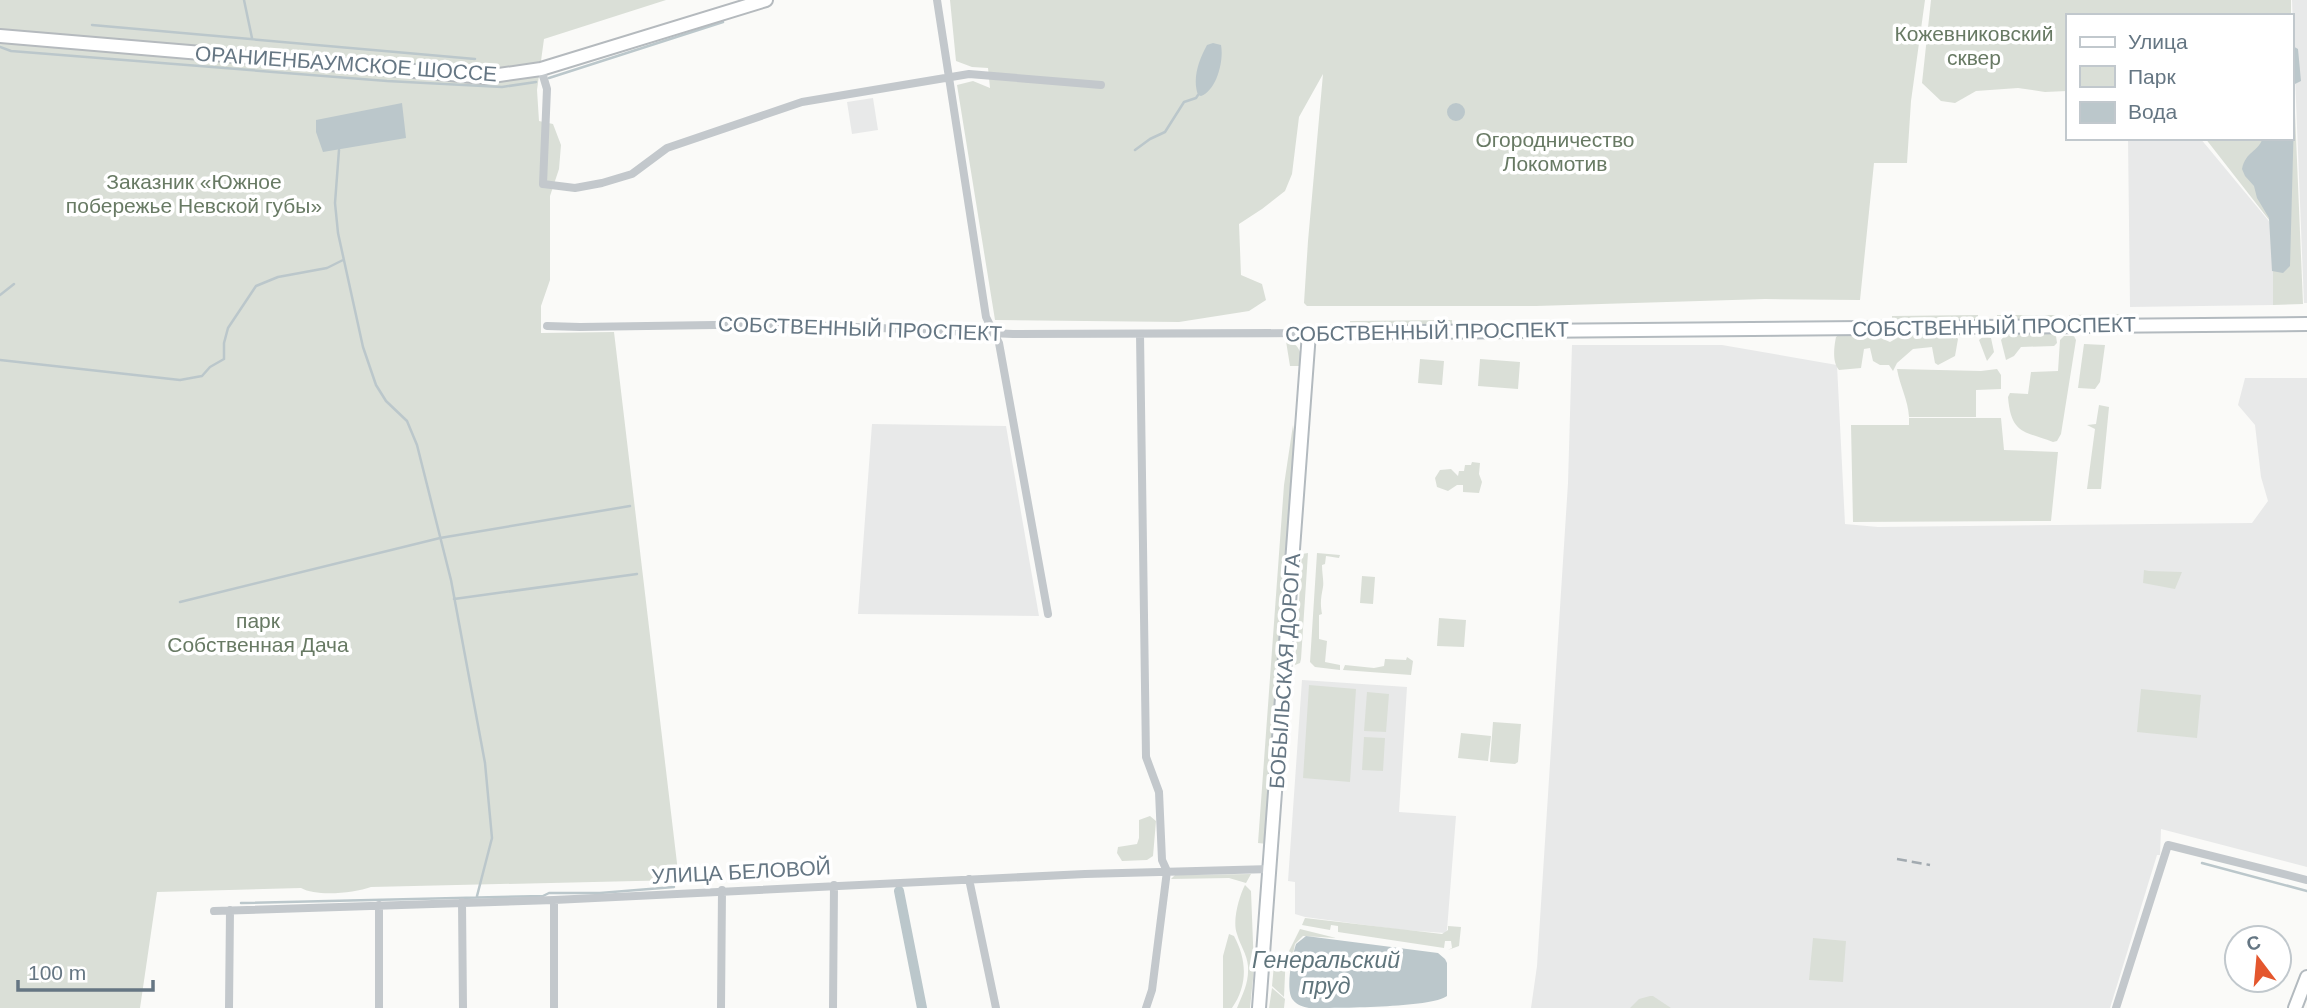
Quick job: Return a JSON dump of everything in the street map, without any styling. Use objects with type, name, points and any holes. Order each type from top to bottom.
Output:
[{"type":"street","name":"ОРАНИЕНБАУМСКОЕ ШОССЕ","points":[[0,36],[485,77],[541,69],[766,0]]},
{"type":"street","points":[[937,0],[986,317],[999,343],[1048,614]]},
{"type":"street","points":[[541,69],[547,89],[543,184],[575,188],[632,174],[667,148],[802,102],[969,74],[1101,85]]},
{"type":"street","name":"СОБСТВЕННЫЙ ПРОСПЕКТ","points":[[547,326],[790,324],[993,332],[1140,334],[2307,324]]},
{"type":"street","name":"БОБЫЛЬСКАЯ ДОРОГА","points":[[1259,1008],[1309,333]]},
{"type":"street","points":[[1140,334],[1146,757],[1159,792],[1162,860],[1167,871],[1152,990],[1146,1008]]},
{"type":"street","points":[[2116,1008],[2168,845],[2307,880]]},
{"type":"street","name":"УЛИЦА БЕЛОВОЙ","points":[[214,911],[554,900],[969,879],[1271,869]]},
{"type":"street","points":[[969,879],[996,1008]]},
{"type":"street","points":[[833,1008],[834,885]]},
{"type":"street","points":[[721,1008],[722,890]]},
{"type":"street","points":[[554,900],[554,1008]]},
{"type":"street","points":[[462,902],[463,1008]]},
{"type":"street","points":[[379,905],[379,1008]]},
{"type":"street","points":[[229,1008],[230,910]]},
{"type":"street","points":[[2295,1008],[2307,977]]},
{"type":"shaded area","points":[[2292,0],[2307,0],[2307,303],[2304,303]]},
{"type":"shaded area","points":[[873,98],[878,130],[852,134],[847,102]]},
{"type":"shaded area","points":[[2128,140],[2202,140],[2273,226],[2273,305],[2130,307]]},
{"type":"shaded area","points":[[1572,345],[1722,345],[1837,365],[1845,524],[1878,527],[2252,523],[2268,501],[2261,477],[2255,425],[2238,405],[2245,378],[2307,378],[2307,867],[2161,829],[2160,855],[2157,855],[2110,1008],[1531,1008],[1537,966],[1568,483]]},
{"type":"shaded area","points":[[872,424],[1006,426],[1039,616],[858,614]]},
{"type":"shaded area","points":[[1302,680],[1407,687],[1399,812],[1456,816],[1445,933],[1403,930],[1295,914],[1295,882],[1288,881]]},
{"type":"green space","name":"парк Собственная Дача","points":[[0,0],[666,0],[544,39],[537,90],[539,121],[553,124],[561,145],[559,169],[550,196],[550,280],[541,306],[541,333],[614,332],[679,880],[371,887],[336,893],[301,888],[157,892],[140,1008],[0,1008]]},
{"type":"green space","name":"Огородничество Локомотив","points":[[950,0],[1925,0],[1911,101],[1907,163],[1874,163],[1860,300],[1765,299],[1536,306],[1307,306],[1304,303],[1308,241],[1323,74],[1299,117],[1292,174],[1285,191],[1239,224],[1241,275],[1262,284],[1266,300],[1249,311],[1179,322],[995,320],[957,85],[973,81],[990,88],[988,68],[972,67],[956,61]]},
{"type":"green space","name":"Кожевниковский сквер","points":[[1931,0],[2291,0],[2291,14],[2066,14],[2066,91],[2045,92],[2018,88],[1976,91],[1955,103],[1941,101],[1922,83]]},
{"type":"green space","points":[[2293,65],[2303,304],[2273,305],[2273,225],[2207,140],[2293,140]]},
{"type":"green space","points":[[2123,314],[2124,319],[2069,319],[2069,315]]},
{"type":"green space","points":[[1978,315],[1978,319],[1892,319],[1892,316]]},
{"type":"green space","points":[[1997,315],[2062,315],[2062,319],[1997,319]]},
{"type":"green space","points":[[1452,320],[1452,324],[1350,325],[1350,321]]},
{"type":"green space","points":[[1953,333],[1958,339],[1955,356],[1938,365],[1935,363],[1932,347],[1913,349],[1897,363],[1893,371],[1889,365],[1880,365],[1873,361],[1870,348],[1864,349],[1861,368],[1839,370],[1835,363],[1835,341],[1840,334],[1871,334],[1890,342],[1904,334]]},
{"type":"green space","points":[[2006,334],[2052,334],[2056,336],[2057,343],[2054,346],[2021,347],[2014,356],[2006,360],[2001,340]]},
{"type":"green space","points":[[1984,336],[1991,338],[1994,352],[1987,361],[1979,340]]},
{"type":"green space","points":[[2064,336],[2074,336],[2076,340],[2061,434],[2057,441],[2053,442],[2027,433],[2016,425],[2012,419],[2008,397],[2010,393],[2028,394],[2031,372],[2058,371],[2060,340]]},
{"type":"green space","points":[[1286,341],[1299,349],[1302,366],[1290,366]]},
{"type":"green space","points":[[2084,344],[2105,345],[2100,382],[2095,389],[2078,388]]},
{"type":"green space","points":[[1420,359],[1444,361],[1442,385],[1418,383]]},
{"type":"green space","points":[[1480,359],[1520,362],[1518,389],[1478,386]]},
{"type":"green space","points":[[1897,369],[1997,369],[2001,375],[2001,389],[1976,390],[1976,417],[1909,417]]},
{"type":"green space","points":[[2099,405],[2109,407],[2101,489],[2087,489],[2095,429],[2087,425],[2096,424]]},
{"type":"green space","points":[[1909,418],[2001,418],[2004,450],[2058,452],[2051,521],[1853,522],[1851,425],[1909,425]]},
{"type":"green space","points":[[1293,425],[1296,446],[1267,844],[1258,843],[1284,485]]},
{"type":"green space","points":[[1472,462],[1480,463],[1479,474],[1482,482],[1479,493],[1463,492],[1463,485],[1457,485],[1448,491],[1437,487],[1435,478],[1440,470],[1451,469],[1458,476],[1459,471],[1464,471],[1465,465],[1471,465]]},
{"type":"green space","points":[[1308,553],[1301,659],[1300,663],[1295,665],[1302,554]]},
{"type":"green space","points":[[1317,553],[1340,555],[1339,558],[1326,556],[1325,564],[1322,565],[1319,639],[1327,641],[1325,662],[1340,665],[1340,670],[1315,667],[1310,662]]},
{"type":"green space","points":[[2144,570],[2182,572],[2175,589],[2143,583]]},
{"type":"green space","points":[[1362,576],[1375,577],[1373,604],[1360,603]]},
{"type":"green space","points":[[1439,618],[1466,620],[1464,647],[1437,646]]},
{"type":"green space","points":[[1407,657],[1413,661],[1411,675],[1343,670],[1345,665],[1374,668],[1384,666],[1385,659],[1406,660]]},
{"type":"green space","points":[[1309,685],[1356,689],[1350,782],[1303,778]]},
{"type":"green space","points":[[2141,689],[2201,695],[2197,738],[2137,732]]},
{"type":"green space","points":[[1367,692],[1389,694],[1386,732],[1364,731]]},
{"type":"green space","points":[[1493,722],[1521,724],[1518,762],[1515,764],[1490,762]]},
{"type":"green space","points":[[1461,733],[1491,736],[1488,761],[1458,758]]},
{"type":"green space","points":[[1364,737],[1385,738],[1383,771],[1362,770]]},
{"type":"green space","points":[[1150,816],[1156,821],[1153,856],[1147,860],[1122,861],[1117,853],[1118,847],[1137,844],[1139,820]]},
{"type":"green space","points":[[1251,874],[1246,883],[1229,878],[1171,879],[1175,875]]},
{"type":"green space","points":[[1245,885],[1251,891],[1254,969],[1250,1008],[1237,1008],[1248,972],[1235,923]]},
{"type":"green space","points":[[1305,918],[1442,934],[1448,930],[1448,926],[1461,927],[1459,946],[1448,950],[1452,948],[1451,941],[1445,941],[1444,948],[1338,932],[1338,926],[1331,925],[1330,930],[1302,925]]},
{"type":"green space","points":[[1300,929],[1336,938],[1303,936],[1295,944],[1291,964],[1288,964],[1289,951]]},
{"type":"green space","points":[[1229,934],[1234,936],[1238,945],[1244,972],[1241,990],[1232,1008],[1223,1008],[1223,956]]},
{"type":"green space","points":[[1813,938],[1846,941],[1843,982],[1809,980]]},
{"type":"green space","points":[[1286,952],[1284,997],[1272,986],[1275,954]]},
{"type":"green space","points":[[1272,988],[1285,999],[1284,1008],[1269,1008]]},
{"type":"green space","points":[[1650,996],[1671,1008],[1630,1008],[1639,999]]},
{"type":"water","points":[[1207,45],[1221,45],[1220,66],[1211,88],[1201,96],[1196,89],[1197,69]]},
{"type":"water","points":[[2293,46],[2298,49],[2301,81],[2293,85]]},
{"type":"water","points":[[402,103],[406,138],[323,152],[316,132],[316,120]]},
{"type":"water","points":[[1456,103],[1462,106],[1465,112],[1462,118],[1456,121],[1450,118],[1447,112],[1450,106]]},
{"type":"water","points":[[2294,118],[2290,266],[2283,273],[2272,271],[2269,218],[2257,198],[2254,186],[2242,169],[2246,159],[2262,140],[2293,140]]},
{"type":"water","name":"Генеральский пруд","points":[[1306,936],[1438,953],[1447,963],[1447,996],[1423,1003],[1382,1006],[1300,1006],[1291,996],[1290,973],[1296,944]]},
{"type":"waterway","points":[[244,0],[252,38]]},
{"type":"waterway","points":[[549,78],[723,22]]},
{"type":"waterway","points":[[92,25],[475,59]]},
{"type":"waterway","points":[[0,47],[11,51],[387,81],[502,87],[536,82]]},
{"type":"waterway","points":[[1135,150],[1165,132],[1184,102],[1198,95]]},
{"type":"waterway","points":[[339,150],[335,203],[338,233],[363,347],[376,385],[386,401],[407,421],[417,445],[451,580],[485,763],[492,838],[477,896]]},
{"type":"waterway","points":[[0,360],[180,380],[202,376],[210,367],[224,359],[228,328],[256,286],[278,277],[327,268],[343,260]]},
{"type":"waterway","points":[[0,295],[14,284]]},
{"type":"waterway","points":[[180,602],[440,538],[630,506]]},
{"type":"waterway","points":[[454,599],[637,574]]},
{"type":"waterway","points":[[2202,863],[2307,891]]},
{"type":"waterway","points":[[241,903],[543,896],[549,893],[600,893],[674,887]]},
{"type":"waterway","points":[[899,891],[922,1008]]},
{"type":"railway","points":[[1897,859],[1930,865]]},
{"type":"park label","name":"Заказник «Южное побережье Невской губы»","points":[[194,194]]}]
